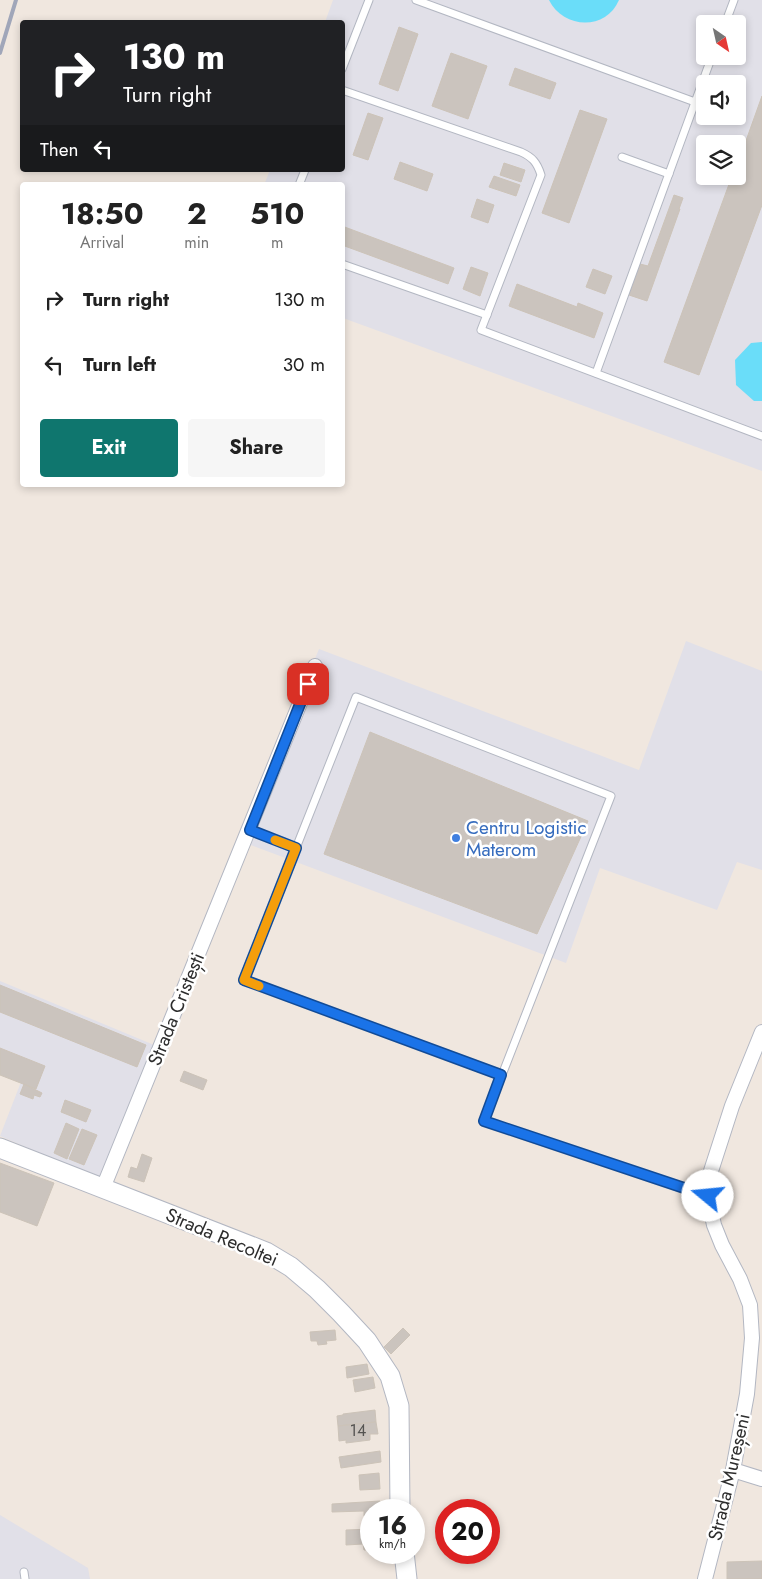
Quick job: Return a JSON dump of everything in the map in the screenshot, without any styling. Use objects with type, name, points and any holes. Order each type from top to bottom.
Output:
[{"type":"street","name":"Strada Cristești","points":[[103,1188],[316,666]]},
{"type":"street","name":"Strada Mureșeni","points":[[705,1579],[733,1470],[747,1394],[752,1338],[750,1305],[740,1279],[714,1225],[708,1196],[710,1171],[732,1106],[762,1032]]},
{"type":"street","name":"Strada Recoltei","points":[[0,1148],[266,1252],[291,1267],[317,1289],[367,1341],[390,1376],[399,1406],[400,1499]]},
{"type":"street","points":[[733,1470],[762,1479]]},
{"type":"street","points":[[405,1564],[407,1579]]},
{"type":"lane","points":[[345,61],[368,0]]},
{"type":"lane","points":[[416,0],[695,102]]},
{"type":"lane","points":[[728,15],[734,0]]},
{"type":"lane","points":[[596,373],[709,65]]},
{"type":"lane","points":[[345,91],[521,152],[531,156],[538,165],[540,174],[481,330],[762,436]]},
{"type":"lane","points":[[622,157],[669,174]]},
{"type":"lane","points":[[345,265],[487,315]]},
{"type":"lane","points":[[501,1075],[244,980],[356,697],[611,796],[484,1121],[708,1196]]},
{"type":"lane","points":[[250,830],[296,848]]},
{"type":"shaded area","points":[[333,0],[762,0],[762,471],[345,319],[345,182],[265,182],[269,172],[345,172],[345,20],[326,20]]},
{"type":"shaded area","points":[[686,641],[762,671],[762,870],[737,862],[717,910],[600,868],[566,963],[240,841],[319,649],[639,770]]},
{"type":"shaded area","points":[[0,981],[159,1047],[103,1180],[0,1136],[21,1082],[0,1073]]},
{"type":"shaded area","points":[[0,1515],[88,1568],[90,1579],[0,1579]]},
{"type":"water","points":[[549,0],[619,0],[613,10],[605,17],[595,21],[584,22],[564,17],[555,10]]},
{"type":"water","points":[[762,342],[762,401],[754,401],[736,385],[735,360],[751,343]]},
{"type":"building","points":[[399,27],[418,34],[398,91],[379,84]]},
{"type":"building","points":[[451,53],[487,66],[468,119],[432,106]]},
{"type":"building","points":[[515,68],[556,83],[550,99],[509,85]]},
{"type":"building","points":[[762,96],[762,205],[699,375],[664,362],[729,185],[746,185],[746,141]]},
{"type":"building","points":[[580,110],[607,119],[569,223],[542,213]]},
{"type":"building","points":[[368,113],[383,118],[368,160],[353,155]]},
{"type":"building","points":[[400,162],[433,174],[427,191],[394,179]]},
{"type":"building","points":[[504,163],[525,170],[521,182],[500,175]]},
{"type":"building","points":[[494,176],[520,185],[516,196],[489,187]]},
{"type":"building","points":[[674,195],[683,198],[647,301],[629,295],[640,264],[648,266]]},
{"type":"building","points":[[477,199],[494,205],[488,223],[471,217]]},
{"type":"building","points":[[345,227],[454,268],[448,284],[345,246]]},
{"type":"building","points":[[471,267],[488,273],[480,296],[463,289]]},
{"type":"building","points":[[593,269],[612,276],[605,294],[586,287]]},
{"type":"building","points":[[517,284],[577,307],[578,303],[603,313],[594,338],[509,306]]},
{"type":"building","name":"Centru Logistic Materom","points":[[370,732],[588,821],[537,934],[324,854]]},
{"type":"building","points":[[0,985],[146,1045],[137,1067],[0,1012]]},
{"type":"building","points":[[0,1048],[45,1066],[36,1089],[0,1075]]},
{"type":"building","points":[[184,1071],[207,1080],[203,1090],[180,1081]]},
{"type":"building","points":[[24,1084],[42,1093],[40,1097],[34,1095],[33,1099],[20,1094]]},
{"type":"building","points":[[65,1100],[91,1110],[86,1122],[61,1112]]},
{"type":"building","points":[[66,1123],[79,1129],[67,1159],[54,1153]]},
{"type":"building","points":[[82,1129],[97,1135],[84,1165],[69,1159]]},
{"type":"building","points":[[142,1154],[152,1158],[144,1182],[128,1177],[131,1167],[137,1169]]},
{"type":"building","points":[[0,1163],[54,1183],[37,1226],[0,1212]]},
{"type":"building","points":[[403,1328],[410,1335],[391,1354],[384,1347]]},
{"type":"building","points":[[335,1330],[336,1340],[326,1341],[327,1344],[318,1345],[317,1341],[311,1341],[310,1332]]},
{"type":"building","points":[[367,1364],[369,1374],[347,1378],[346,1367]]},
{"type":"building","points":[[373,1377],[375,1388],[355,1392],[353,1380]]},
{"type":"building","points":[[375,1410],[376,1422],[338,1426],[337,1416]]},
{"type":"building","points":[[376,1422],[378,1434],[370,1434],[370,1440],[346,1443],[346,1440],[339,1441],[338,1426]]},
{"type":"building","points":[[380,1451],[381,1462],[341,1468],[339,1457]]},
{"type":"building","points":[[379,1473],[380,1489],[360,1490],[359,1475]]},
{"type":"building","points":[[360,1502],[360,1511],[332,1512],[332,1504]]},
{"type":"building","points":[[360,1529],[360,1544],[346,1545],[346,1530]]},
{"type":"building","points":[[762,1561],[762,1579],[727,1579],[727,1562]]},
{"type":"railway","points":[[0,53],[16,0]]},
{"type":"slow traffic","points":[[259,986],[244,980],[296,848],[275,840]]},
{"type":"place","name":"Centru Logistic Materom","points":[[456,838]]},
{"type":"route","points":[[308,684],[250,830],[296,848],[244,980],[501,1075],[484,1121],[708,1196]]}]
